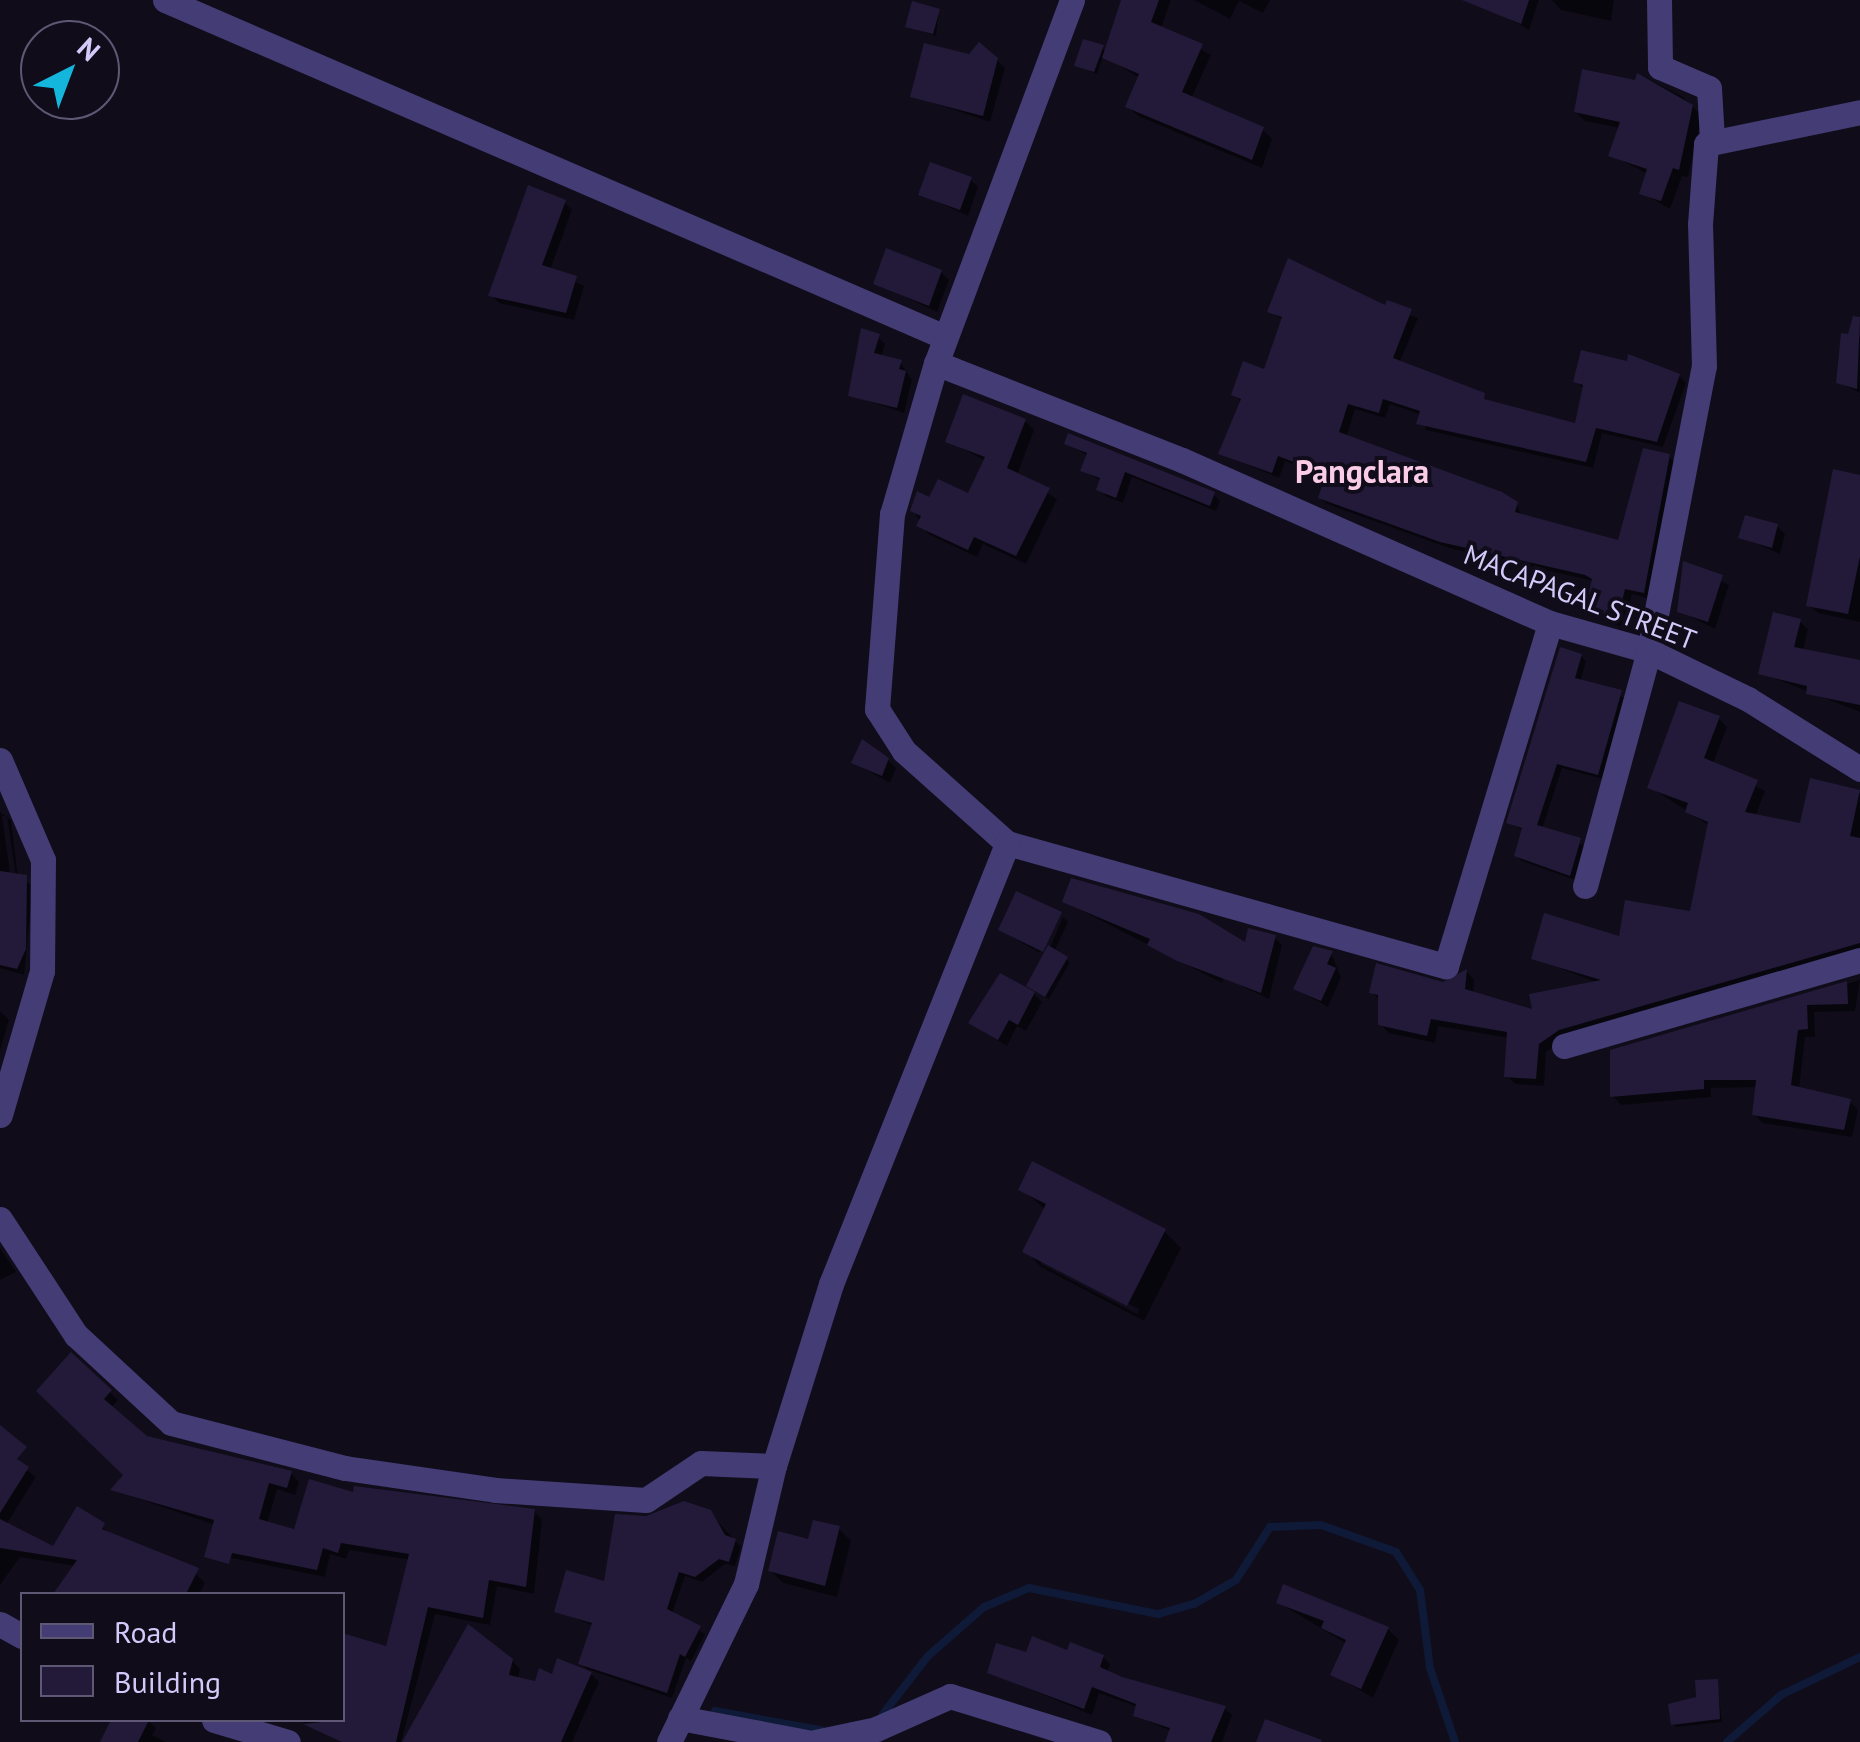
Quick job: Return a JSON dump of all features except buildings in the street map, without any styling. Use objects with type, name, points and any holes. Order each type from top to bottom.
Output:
[{"type":"street","points":[[164,0],[945,337]]},
{"type":"street","points":[[1072,0],[945,337],[892,514],[877,710],[904,751],[1007,843],[1446,966],[1550,623]]},
{"type":"street","points":[[1585,886],[1650,651],[1704,366],[1700,224],[1704,160],[1712,139],[1709,88],[1661,71],[1659,0]]},
{"type":"street","points":[[1712,139],[1860,112]]},
{"type":"street","name":"MACAPAGAL STREET","points":[[936,363],[1182,460],[1550,623],[1650,651],[1748,699],[1860,769]]},
{"type":"street","points":[[0,760],[43,860],[43,878],[42,970],[0,1116]]},
{"type":"street","points":[[806,1742],[675,1730],[746,1584],[774,1466],[895,1112],[1007,843]]},
{"type":"street","points":[[1564,1046],[1860,960]]},
{"type":"street","points":[[0,1219],[76,1335],[171,1423],[344,1468],[608,1498],[646,1500],[701,1463],[774,1466]]},
{"type":"street","points":[[816,1742],[876,1728],[950,1696],[1099,1742]]},
{"type":"street","points":[[221,1722],[288,1742]]},
{"type":"waterway","points":[[883,1714],[928,1656],[984,1607],[1029,1588],[1158,1614],[1194,1604],[1236,1580],[1270,1527],[1321,1525],[1396,1552],[1420,1590],[1430,1668],[1455,1742]]},
{"type":"waterway","points":[[1727,1742],[1781,1695],[1860,1657]]},
{"type":"waterway","points":[[715,1711],[821,1730]]},
{"type":"district","name":"Pangclara","points":[[1362,471]]}]
